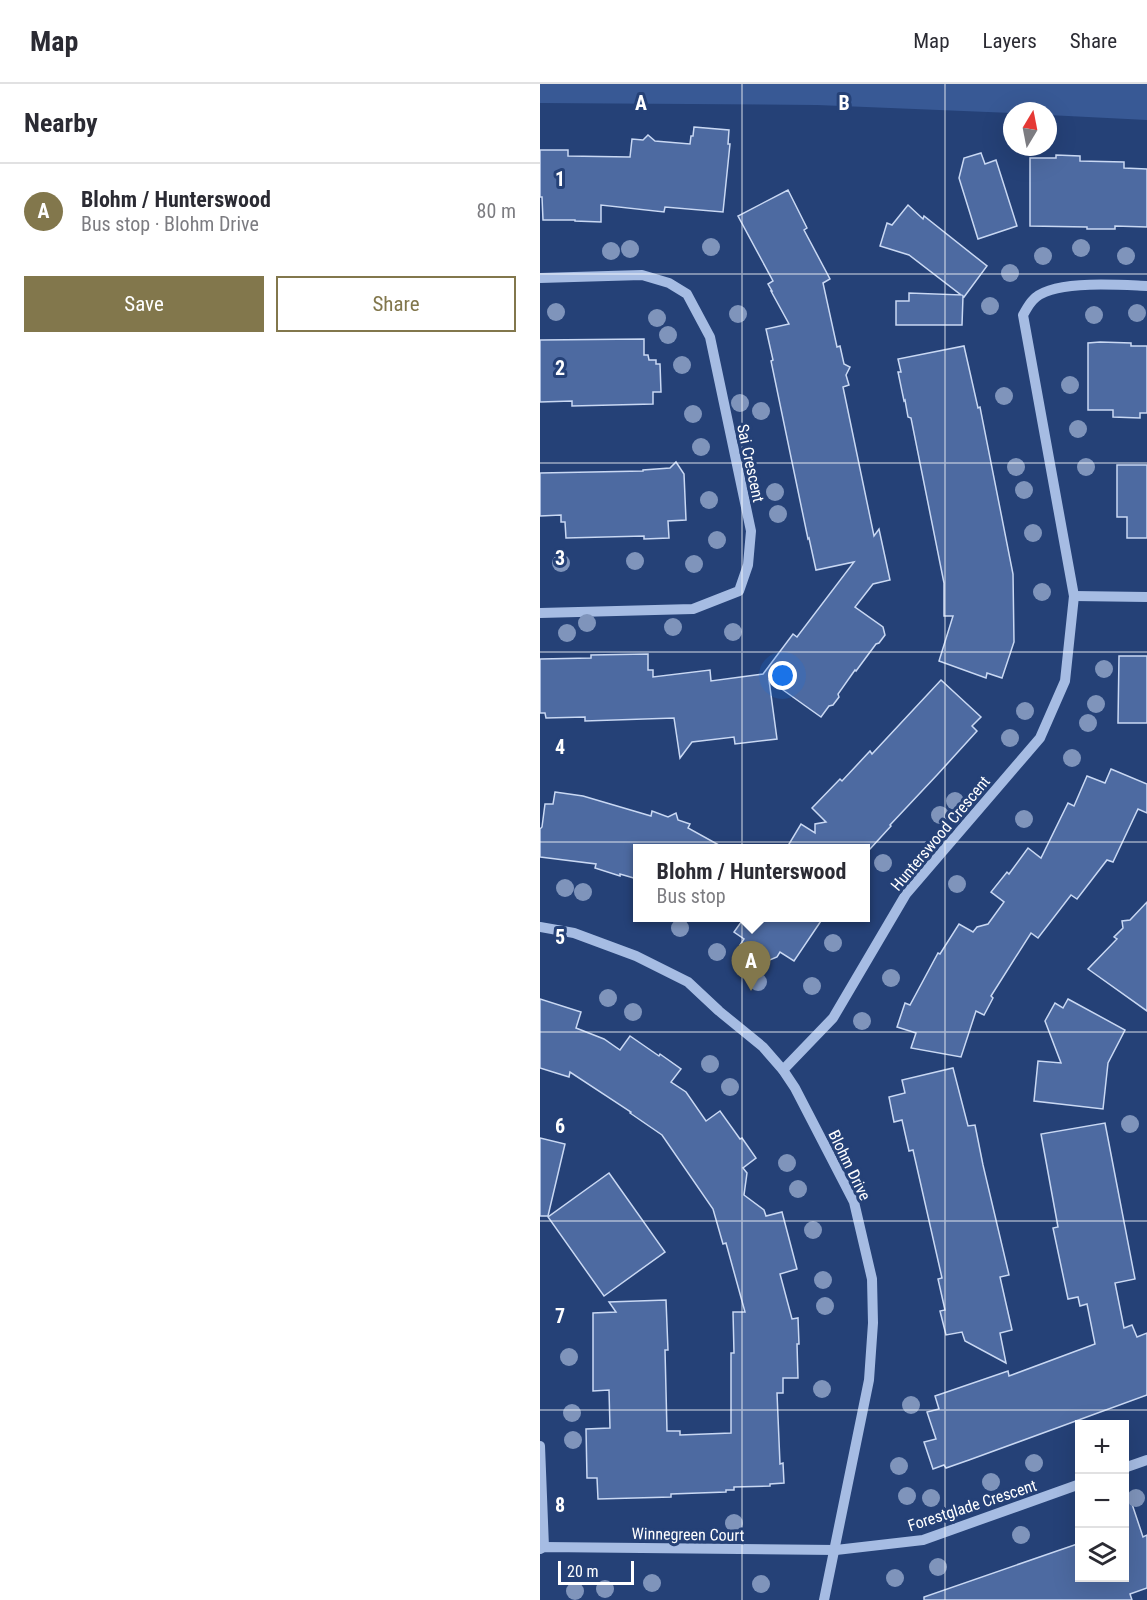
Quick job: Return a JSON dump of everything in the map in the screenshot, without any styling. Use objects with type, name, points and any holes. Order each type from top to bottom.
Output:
[{"type":"street","name":"Sai Crescent","points":[[540,278],[642,275],[669,283],[687,294],[710,337],[751,531],[748,565],[740,591],[693,609],[540,613]]},
{"type":"street","name":"Hunterswood Crescent","points":[[783,1070],[833,1018],[906,894],[1040,738],[1065,681],[1074,596],[1023,315],[1034,298],[1051,290],[1083,284],[1147,285]]},
{"type":"street","points":[[1074,596],[1147,597]]},
{"type":"street","name":"Blohm Drive","points":[[540,927],[574,933],[636,956],[688,982],[763,1047],[795,1088],[854,1202],[872,1279],[873,1323],[869,1380],[824,1600]]},
{"type":"street","points":[[540,1446],[542,1548]]},
{"type":"street","points":[[1129,1467],[1147,1460]]},
{"type":"street","name":"Forestglade Crescent","points":[[836,1550],[923,1540],[1075,1486]]},
{"type":"street","name":"Winnegreen Court","points":[[542,1548],[836,1550]]},
{"type":"shaded area","points":[[540,84],[1147,84],[1147,120],[1057,115],[1057,102],[1003,102],[1003,113],[817,105],[540,103]]},
{"type":"building","points":[[694,127],[729,130],[728,144],[730,144],[723,212],[665,207],[664,212],[601,205],[601,222],[543,220],[542,197],[540,197],[540,150],[568,150],[568,156],[630,157],[632,139],[643,140],[648,135],[655,141],[690,144]]},
{"type":"building","points":[[981,153],[985,164],[996,160],[1017,226],[978,239],[959,178],[964,158]]},
{"type":"building","points":[[1057,155],[1080,156],[1080,161],[1124,162],[1124,168],[1147,169],[1147,227],[1115,226],[1115,229],[1087,229],[1087,227],[1030,226],[1030,158],[1056,158]]},
{"type":"building","points":[[788,190],[807,228],[804,230],[830,279],[823,283],[837,347],[840,346],[844,364],[850,367],[846,375],[849,385],[843,387],[874,536],[879,529],[890,580],[873,584],[855,607],[883,627],[885,635],[855,670],[838,694],[839,697],[821,717],[769,680],[777,739],[735,744],[734,737],[692,742],[680,758],[674,718],[585,721],[585,717],[546,718],[545,713],[540,713],[540,659],[648,654],[648,670],[653,670],[653,677],[710,670],[711,681],[763,674],[793,634],[797,637],[854,562],[816,570],[766,329],[789,324],[768,284],[773,281],[738,216]]},
{"type":"building","points":[[908,205],[923,219],[924,216],[987,266],[963,296],[962,325],[896,325],[896,301],[909,301],[909,293],[961,295],[909,255],[880,246],[887,223],[892,225]]},
{"type":"building","points":[[644,339],[644,355],[648,355],[649,360],[656,360],[656,364],[660,364],[661,392],[653,392],[653,404],[572,406],[572,401],[540,402],[540,340]]},
{"type":"building","points":[[1088,343],[1147,346],[1147,413],[1140,413],[1140,418],[1113,417],[1113,410],[1088,410]]},
{"type":"building","points":[[964,346],[978,408],[980,407],[1013,574],[1014,642],[1002,678],[987,673],[986,678],[939,661],[953,616],[944,616],[944,583],[911,418],[908,417],[898,372],[901,372],[898,359]]},
{"type":"building","points":[[676,462],[684,474],[686,520],[668,521],[669,538],[644,539],[644,536],[566,538],[565,522],[561,522],[561,515],[540,516],[540,473],[643,471],[670,468]]},
{"type":"building","points":[[1117,465],[1147,465],[1147,538],[1127,538],[1127,517],[1117,517]]},
{"type":"building","points":[[1119,656],[1147,656],[1147,723],[1118,723]]},
{"type":"building","points":[[941,680],[981,717],[972,726],[977,731],[870,849],[870,844],[789,844],[801,824],[815,833],[815,824],[826,822],[812,808],[870,751],[872,754]]},
{"type":"building","points":[[1111,769],[1147,784],[1147,813],[1138,809],[1113,862],[1107,860],[1077,899],[1071,895],[1038,938],[1031,933],[991,996],[993,998],[984,1015],[976,1011],[961,1057],[911,1048],[916,1033],[897,1027],[905,1003],[910,1005],[938,953],[940,954],[959,924],[973,932],[977,927],[988,924],[1004,902],[991,892],[1007,872],[1009,874],[1028,848],[1041,858],[1068,803],[1074,806],[1087,776],[1105,783]]},
{"type":"building","points":[[555,792],[583,796],[651,816],[652,811],[668,817],[676,813],[678,820],[690,824],[688,828],[717,844],[633,844],[633,878],[595,868],[596,864],[540,857],[540,829],[545,804],[553,804]]},
{"type":"building","points":[[1147,902],[1147,1011],[1088,969],[1117,939],[1114,937],[1123,928],[1122,921],[1130,920]]},
{"type":"building","points":[[741,922],[820,922],[794,961],[780,952],[777,957],[765,962],[740,945],[744,939],[734,932]]},
{"type":"building","points":[[540,999],[581,1012],[576,1028],[604,1039],[620,1050],[630,1036],[681,1069],[671,1082],[686,1092],[706,1121],[720,1111],[756,1158],[743,1168],[747,1173],[744,1195],[764,1210],[766,1216],[782,1212],[797,1269],[780,1274],[792,1319],[798,1318],[799,1344],[797,1344],[798,1378],[783,1378],[783,1393],[777,1393],[780,1464],[783,1463],[784,1483],[770,1484],[770,1486],[734,1487],[734,1490],[726,1490],[726,1492],[671,1494],[671,1497],[598,1499],[597,1478],[587,1478],[586,1429],[610,1428],[609,1390],[593,1391],[593,1313],[616,1312],[609,1302],[666,1300],[667,1431],[680,1431],[680,1435],[731,1433],[733,1312],[745,1312],[726,1243],[723,1244],[713,1209],[662,1135],[570,1072],[569,1077],[540,1068]]},
{"type":"building","points":[[1068,999],[1125,1030],[1108,1063],[1103,1109],[1034,1101],[1038,1061],[1061,1063],[1045,1021],[1055,1003],[1063,1008]]},
{"type":"building","points":[[953,1068],[968,1126],[975,1125],[1009,1275],[1000,1277],[1012,1330],[1000,1333],[1006,1363],[965,1341],[962,1332],[946,1335],[940,1311],[945,1310],[938,1279],[942,1278],[913,1150],[909,1151],[902,1120],[894,1122],[889,1097],[905,1093],[902,1080]]},
{"type":"building","points":[[1105,1123],[1135,1279],[1115,1283],[1124,1328],[1132,1325],[1137,1337],[1147,1333],[1147,1395],[946,1468],[944,1465],[933,1469],[924,1442],[936,1439],[927,1412],[939,1409],[935,1396],[1008,1371],[1009,1376],[1095,1344],[1087,1304],[1080,1306],[1078,1297],[1068,1299],[1053,1228],[1058,1227],[1041,1134]]},
{"type":"building","points":[[540,1138],[565,1144],[548,1216],[540,1216]]},
{"type":"building","points":[[609,1173],[665,1252],[604,1296],[548,1217]]},
{"type":"building","points":[[1129,1495],[1143,1537],[1147,1535],[1147,1588],[1130,1594],[1132,1600],[924,1600],[924,1597],[1075,1545],[1075,1582],[1129,1582]]},
{"type":"place","name":"Blohm / Hunterswood","points":[[751,991]]}]
